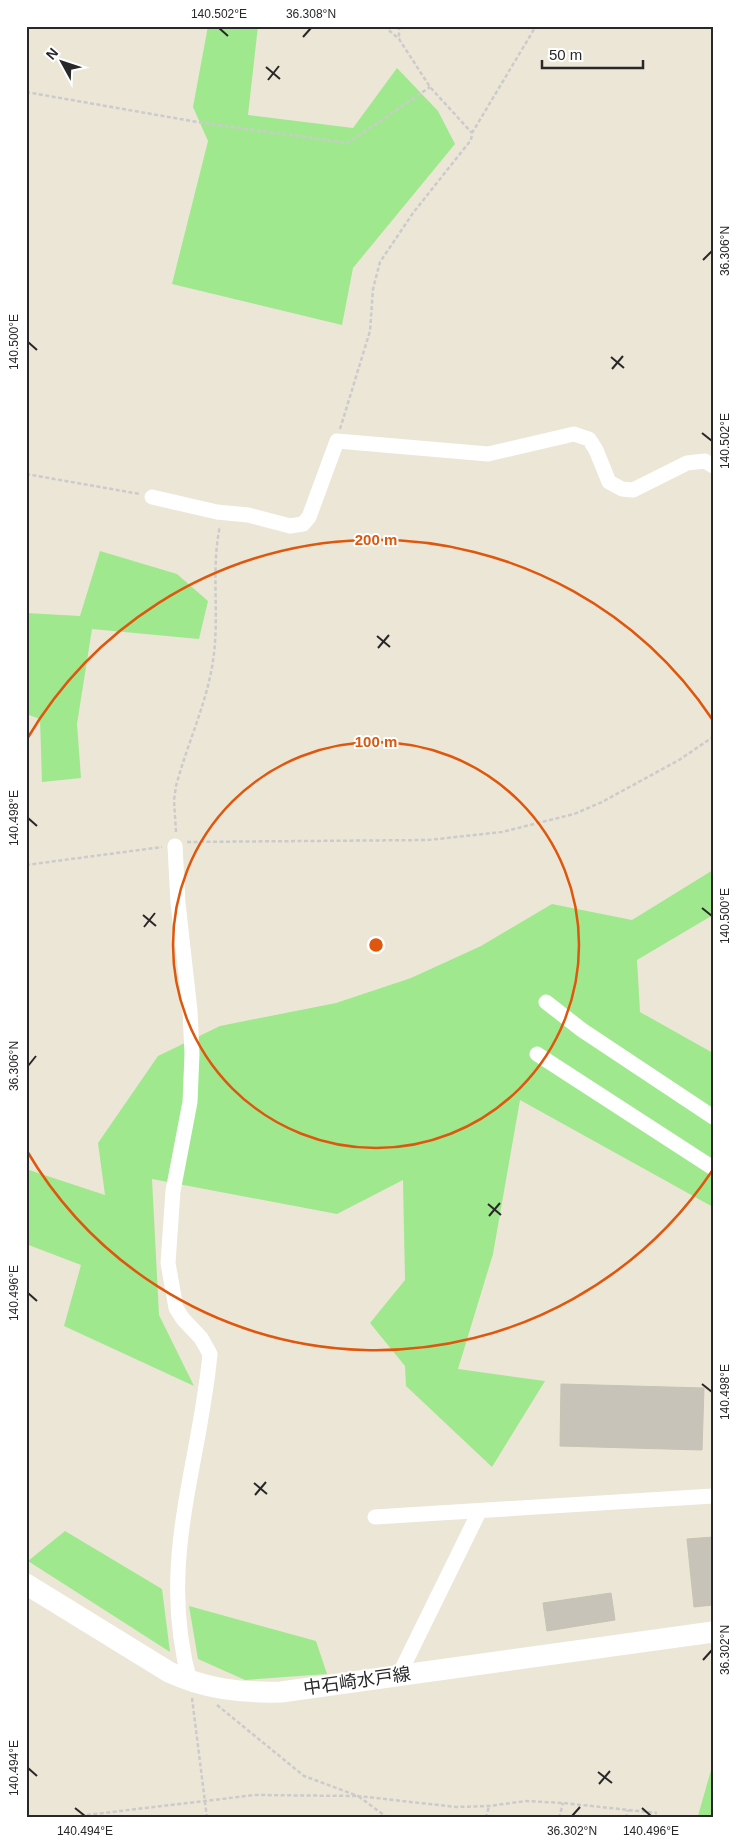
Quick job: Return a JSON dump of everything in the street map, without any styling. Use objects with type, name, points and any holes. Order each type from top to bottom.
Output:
[{"type":"main road","name":"中石崎水戸線","points":[[26,1584],[140,1655],[199,1684],[233,1692],[281,1692],[713,1632]]},
{"type":"street","points":[[152,497],[225,513],[248,515],[290,526],[303,524],[309,517],[337,441],[488,454],[574,434],[589,439],[596,450],[609,482],[622,489],[633,490],[687,463],[706,461],[713,466]]},
{"type":"street","points":[[175,846],[178,902],[190,1012],[192,1054],[190,1102],[173,1191],[168,1264],[176,1308],[182,1319],[201,1338],[210,1354],[178,1549],[177,1602],[199,1684]]},
{"type":"street","points":[[546,1002],[582,1030],[713,1117]]},
{"type":"street","points":[[537,1054],[713,1168]]},
{"type":"street","points":[[375,1517],[713,1496]]},
{"type":"street","points":[[399,1675],[479,1512]]},
{"type":"path","points":[[384,26],[399,39],[408,56],[430,86],[472,133]]},
{"type":"path","points":[[399,26],[399,39]]},
{"type":"path","points":[[337,441],[370,331],[373,289],[380,262],[413,213],[471,140],[472,133],[536,26]]},
{"type":"path","points":[[26,92],[203,123],[348,143],[430,86]]},
{"type":"path","points":[[26,474],[152,497]]},
{"type":"path","points":[[175,846],[176,786],[206,699],[214,652],[217,546],[221,522],[225,513]]},
{"type":"path","points":[[26,865],[175,846],[185,842],[428,840],[502,832],[574,814],[602,802],[678,760],[713,737]]},
{"type":"path","points":[[199,1684],[216,1704],[304,1776],[358,1796],[388,1818]]},
{"type":"path","points":[[199,1684],[206,1818]]},
{"type":"path","points":[[61,1818],[255,1795],[358,1796],[456,1807],[489,1806],[526,1801],[656,1813]]},
{"type":"path","points":[[559,1818],[563,1803]]},
{"type":"path","points":[[486,1818],[489,1806]]},
{"type":"path","points":[[626,1818],[628,1810]]},
{"type":"green space","points":[[208,26],[258,26],[248,115],[353,128],[397,68],[438,111],[455,144],[353,268],[342,325],[172,284],[208,141],[193,107]]},
{"type":"green space","points":[[100,551],[177,574],[208,601],[199,639],[92,629],[77,724],[81,778],[42,782],[40,719],[26,714],[26,613],[80,616]]},
{"type":"green space","points":[[713,870],[713,915],[637,960],[640,1012],[713,1053],[713,1207],[520,1100],[493,1254],[458,1369],[545,1381],[492,1467],[406,1386],[405,1366],[370,1323],[405,1280],[403,1180],[337,1214],[152,1179],[159,1315],[194,1386],[64,1326],[81,1265],[26,1244],[26,1169],[105,1195],[98,1143],[158,1056],[220,1026],[336,1003],[411,978],[481,946],[552,904],[632,920]]},
{"type":"green space","points":[[65,1531],[162,1589],[170,1652],[28,1561]]},
{"type":"green space","points":[[189,1606],[316,1641],[327,1674],[245,1680],[198,1659]]},
{"type":"green space","points":[[713,1763],[713,1818],[687,1818],[698,1816]]},
{"type":"building","points":[[561,1384],[704,1388],[702,1450],[560,1446]]},
{"type":"building","points":[[713,1537],[713,1605],[694,1607],[687,1539]]},
{"type":"building","points":[[611,1593],[615,1620],[547,1631],[543,1603]]}]
